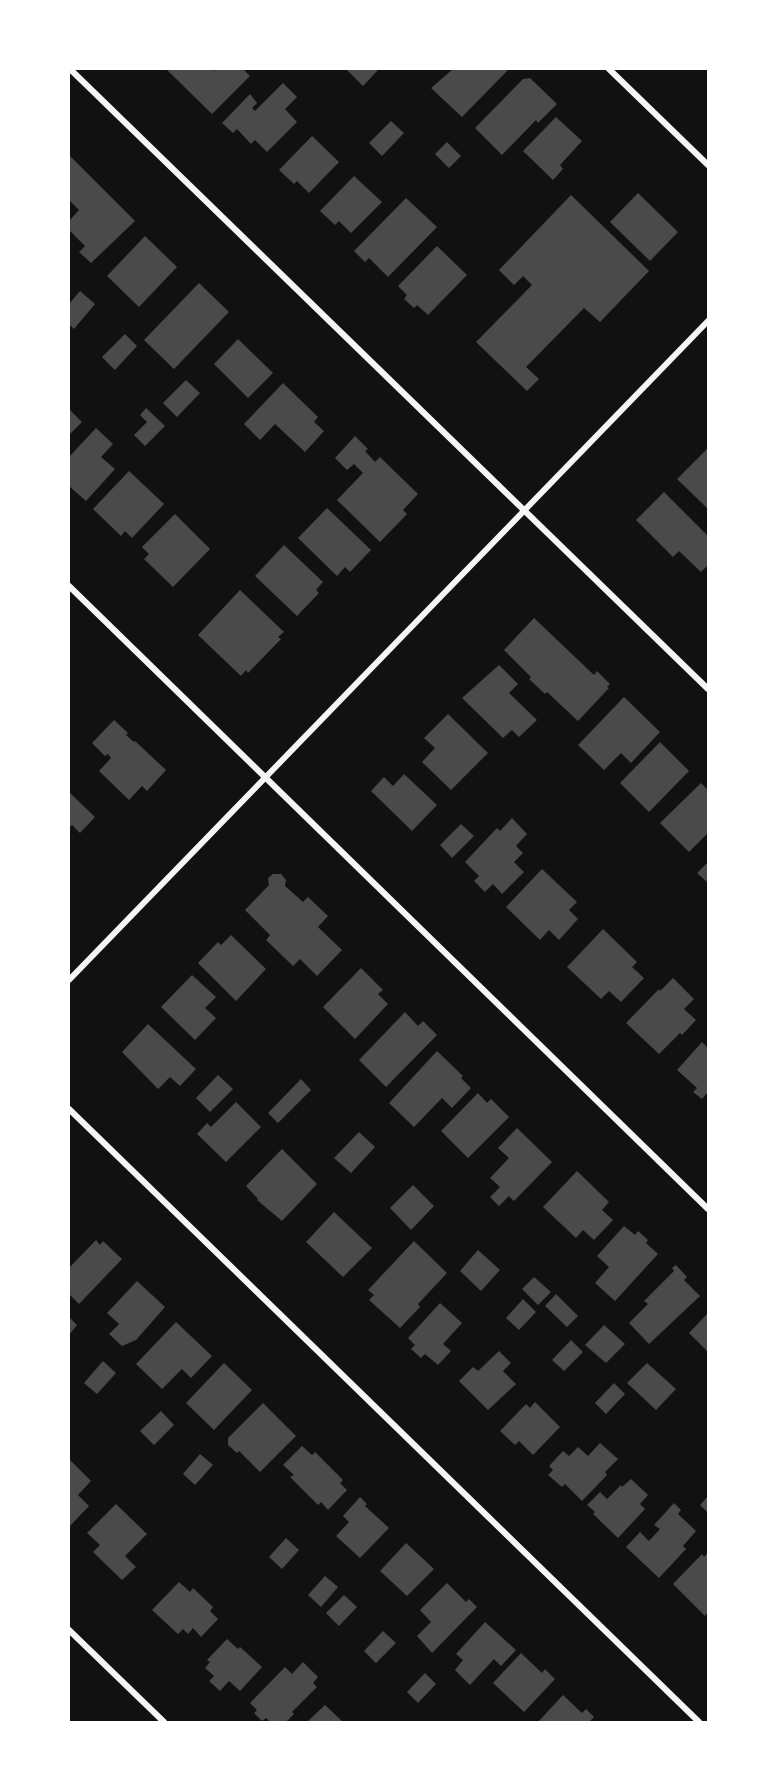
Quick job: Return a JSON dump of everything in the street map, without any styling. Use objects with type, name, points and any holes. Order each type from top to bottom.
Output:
[{"type":"street","points":[[70,69],[708,689]]},
{"type":"street","points":[[609,69],[708,165]]},
{"type":"street","points":[[69,980],[708,321]]},
{"type":"street","points":[[69,586],[708,1209]]},
{"type":"street","points":[[69,1108],[699,1722]]},
{"type":"street","points":[[69,1630],[164,1722]]},
{"type":"building","points":[[166,69],[212,69],[214,71],[216,69],[243,69],[250,76],[212,114]]},
{"type":"building","points":[[346,69],[379,69],[363,86]]},
{"type":"building","points":[[453,69],[509,69],[462,117],[431,88]]},
{"type":"building","points":[[530,78],[557,104],[538,123],[536,120],[502,155],[475,128],[523,79]]},
{"type":"building","points":[[283,83],[297,97],[285,109],[297,122],[267,152],[255,140],[251,144],[237,129],[233,133],[222,123],[250,94],[257,103],[252,108],[255,111]]},
{"type":"building","points":[[556,117],[582,141],[560,165],[563,169],[553,180],[523,151]]},
{"type":"building","points":[[391,121],[404,133],[382,156],[369,143]]},
{"type":"building","points":[[312,136],[339,162],[309,193],[297,181],[294,184],[279,170]]},
{"type":"building","points":[[447,142],[461,156],[449,168],[435,154]]},
{"type":"building","points":[[69,155],[135,221],[91,263],[79,252],[85,246],[69,230],[69,221],[79,210],[69,200]]},
{"type":"building","points":[[354,176],[382,202],[351,233],[339,221],[335,225],[320,211]]},
{"type":"building","points":[[638,193],[678,232],[650,261],[610,222]]},
{"type":"building","points":[[571,195],[649,271],[600,322],[584,308],[526,367],[539,379],[527,391],[476,342],[532,285],[523,276],[514,285],[499,270]]},
{"type":"building","points":[[406,198],[437,227],[388,277],[369,258],[365,262],[354,251]]},
{"type":"building","points":[[145,236],[177,267],[139,307],[107,276]]},
{"type":"building","points":[[437,246],[467,275],[428,315],[417,305],[414,308],[404,299],[407,295],[398,286]]},
{"type":"building","points":[[199,283],[229,312],[174,369],[144,340]]},
{"type":"building","points":[[80,291],[95,304],[74,329],[69,324],[69,304]]},
{"type":"building","points":[[125,334],[137,346],[115,370],[102,357]]},
{"type":"building","points":[[238,339],[273,373],[248,398],[214,364]]},
{"type":"building","points":[[186,380],[200,393],[177,417],[163,403]]},
{"type":"building","points":[[283,383],[318,417],[314,422],[324,431],[305,452],[275,424],[260,440],[244,424]]},
{"type":"building","points":[[146,408],[165,426],[145,446],[134,435],[147,422],[140,415]]},
{"type":"building","points":[[69,409],[82,422],[69,435]]},
{"type":"building","points":[[96,428],[113,444],[101,457],[115,469],[86,501],[69,486],[69,457]]},
{"type":"building","points":[[355,436],[368,449],[365,451],[375,462],[380,457],[418,494],[403,510],[407,514],[380,542],[337,500],[363,473],[354,464],[347,470],[335,458]]},
{"type":"building","points":[[708,448],[708,509],[677,479]]},
{"type":"building","points":[[129,471],[164,504],[132,538],[125,531],[121,536],[93,509]]},
{"type":"building","points":[[664,492],[708,536],[708,565],[701,572],[679,551],[673,557],[636,520]]},
{"type":"building","points":[[327,508],[371,550],[350,572],[345,567],[337,576],[298,538]]},
{"type":"building","points":[[175,514],[210,549],[173,587],[144,559],[149,554],[142,547]]},
{"type":"building","points":[[284,545],[323,582],[316,590],[319,593],[297,616],[255,576]]},
{"type":"building","points":[[240,590],[284,632],[278,637],[281,639],[248,673],[246,670],[241,676],[198,635]]},
{"type":"building","points":[[534,618],[594,675],[597,671],[610,684],[607,687],[609,688],[578,721],[547,692],[545,694],[529,679],[531,677],[504,650]]},
{"type":"building","points":[[499,665],[518,684],[509,693],[537,720],[519,737],[512,730],[503,738],[462,698]]},
{"type":"building","points":[[624,697],[660,732],[631,763],[621,753],[604,770],[578,745]]},
{"type":"building","points":[[448,714],[488,753],[451,790],[422,762],[435,748],[424,738]]},
{"type":"building","points":[[114,720],[128,733],[126,735],[166,770],[147,791],[142,786],[129,800],[99,771],[111,758],[108,754],[105,756],[92,743]]},
{"type":"building","points":[[660,742],[689,771],[649,812],[620,783]]},
{"type":"building","points":[[404,774],[437,805],[412,831],[371,791],[384,777],[393,786]]},
{"type":"building","points":[[701,783],[708,790],[708,833],[689,852],[660,823]]},
{"type":"building","points":[[69,792],[95,817],[80,833],[72,825],[69,828]]},
{"type":"building","points":[[512,818],[527,834],[516,846],[523,853],[514,862],[524,872],[502,894],[493,884],[485,892],[474,881],[479,876],[465,862],[497,828],[500,831]]},
{"type":"building","points":[[461,824],[474,836],[452,858],[440,845]]},
{"type":"building","points":[[708,862],[708,883],[697,873]]},
{"type":"building","points":[[542,869],[577,902],[569,910],[578,919],[559,940],[549,930],[540,940],[506,907]]},
{"type":"building","points":[[273,874],[281,874],[286,880],[285,886],[303,902],[308,897],[328,916],[318,927],[342,950],[317,976],[300,959],[293,966],[266,940],[270,935],[245,910],[269,885],[268,878]]},
{"type":"building","points":[[603,929],[637,962],[632,967],[644,978],[621,1002],[609,991],[601,999],[567,967]]},
{"type":"building","points":[[231,935],[266,969],[236,1001],[198,963],[218,942],[221,945]]},
{"type":"building","points":[[361,968],[383,990],[378,994],[388,1004],[355,1039],[323,1007]]},
{"type":"building","points":[[192,975],[216,997],[205,1008],[216,1018],[195,1040],[161,1007]]},
{"type":"building","points":[[673,978],[694,999],[684,1009],[696,1020],[659,1054],[626,1023]]},
{"type":"building","points":[[405,1012],[418,1026],[423,1021],[437,1035],[386,1087],[359,1060]]},
{"type":"building","points":[[148,1024],[196,1069],[180,1086],[170,1077],[158,1089],[122,1052]]},
{"type":"building","points":[[702,1042],[708,1048],[708,1092],[702,1099],[693,1092],[697,1088],[677,1070]]},
{"type":"building","points":[[437,1051],[463,1076],[461,1078],[471,1088],[452,1108],[442,1098],[414,1127],[389,1103]]},
{"type":"building","points":[[218,1075],[233,1089],[210,1112],[196,1098]]},
{"type":"building","points":[[301,1079],[311,1090],[278,1123],[268,1113]]},
{"type":"building","points":[[478,1093],[487,1103],[491,1099],[509,1117],[468,1158],[441,1131]]},
{"type":"building","points":[[236,1102],[261,1127],[226,1162],[197,1134],[207,1123],[211,1127]]},
{"type":"building","points":[[517,1128],[552,1162],[514,1201],[509,1196],[499,1206],[490,1197],[500,1187],[490,1178],[509,1158],[498,1148]]},
{"type":"building","points":[[359,1132],[375,1147],[351,1173],[334,1158]]},
{"type":"building","points":[[282,1149],[317,1184],[282,1221],[257,1200],[246,1186]]},
{"type":"building","points":[[577,1171],[609,1202],[602,1210],[613,1220],[594,1240],[583,1230],[576,1238],[543,1207]]},
{"type":"building","points":[[413,1185],[434,1206],[411,1230],[390,1208]]},
{"type":"building","points":[[334,1212],[372,1248],[343,1277],[306,1242]]},
{"type":"building","points":[[624,1226],[635,1235],[638,1231],[648,1240],[646,1243],[658,1254],[615,1301],[595,1283],[609,1267],[597,1256]]},
{"type":"building","points":[[96,1240],[100,1245],[103,1241],[122,1259],[79,1304],[69,1294],[69,1268]]},
{"type":"building","points":[[414,1241],[447,1273],[418,1304],[420,1307],[400,1328],[369,1300],[374,1295],[368,1290]]},
{"type":"building","points":[[478,1250],[500,1270],[481,1291],[460,1271]]},
{"type":"building","points":[[676,1265],[687,1277],[684,1280],[700,1296],[649,1344],[629,1323],[648,1304],[644,1301],[674,1271],[672,1268]]},
{"type":"building","points":[[534,1277],[551,1292],[538,1305],[522,1289]]},
{"type":"building","points":[[137,1281],[165,1307],[136,1340],[122,1346],[109,1334],[119,1324],[107,1313]]},
{"type":"building","points":[[556,1294],[578,1316],[567,1327],[545,1306]]},
{"type":"building","points":[[523,1299],[536,1312],[519,1330],[506,1318]]},
{"type":"building","points":[[440,1303],[462,1323],[443,1344],[451,1351],[438,1365],[425,1354],[421,1358],[411,1349],[415,1345],[408,1338]]},
{"type":"building","points":[[708,1313],[708,1352],[689,1333]]},
{"type":"building","points":[[69,1317],[77,1325],[69,1335]]},
{"type":"building","points":[[176,1322],[212,1356],[191,1378],[182,1369],[162,1389],[136,1364]]},
{"type":"building","points":[[604,1325],[625,1344],[606,1363],[585,1345]]},
{"type":"building","points":[[571,1340],[583,1352],[564,1371],[552,1360]]},
{"type":"building","points":[[499,1351],[511,1363],[503,1371],[516,1384],[488,1410],[459,1381],[473,1367],[478,1371]]},
{"type":"building","points":[[103,1361],[116,1373],[97,1394],[84,1383]]},
{"type":"building","points":[[224,1363],[252,1390],[214,1430],[186,1403]]},
{"type":"building","points":[[647,1363],[676,1389],[656,1410],[627,1383]]},
{"type":"building","points":[[614,1383],[625,1394],[606,1414],[595,1403]]},
{"type":"building","points":[[535,1402],[560,1427],[533,1455],[519,1441],[515,1445],[500,1431],[526,1404],[530,1408]]},
{"type":"building","points":[[263,1403],[296,1436],[260,1472],[239,1451],[237,1453],[228,1445],[228,1438]]},
{"type":"building","points":[[161,1411],[174,1425],[154,1445],[140,1431]]},
{"type":"building","points":[[600,1443],[618,1459],[605,1472],[607,1475],[582,1501],[565,1484],[562,1487],[548,1475],[553,1470],[549,1466],[563,1451],[569,1456],[578,1447],[588,1456]]},
{"type":"building","points":[[302,1446],[312,1455],[315,1452],[343,1480],[340,1483],[347,1490],[328,1510],[321,1502],[318,1505],[290,1477],[294,1475],[283,1465]]},
{"type":"building","points":[[200,1454],[213,1465],[195,1485],[183,1474]]},
{"type":"building","points":[[69,1459],[91,1481],[78,1495],[89,1506],[69,1527]]},
{"type":"building","points":[[631,1479],[648,1495],[640,1504],[645,1509],[618,1538],[587,1505],[600,1492],[607,1499]]},
{"type":"building","points":[[708,1496],[708,1513],[700,1505]]},
{"type":"building","points":[[360,1497],[367,1504],[365,1506],[389,1528],[360,1558],[336,1536],[349,1522],[343,1516]]},
{"type":"building","points":[[674,1503],[681,1510],[678,1514],[696,1531],[683,1546],[686,1549],[659,1578],[626,1547],[640,1532],[649,1541],[660,1529],[654,1525]]},
{"type":"building","points":[[116,1504],[147,1534],[125,1556],[136,1567],[122,1580],[93,1552],[100,1545],[87,1533]]},
{"type":"building","points":[[286,1538],[299,1550],[282,1569],[269,1557]]},
{"type":"building","points":[[406,1543],[434,1569],[407,1596],[380,1571]]},
{"type":"building","points":[[708,1553],[708,1612],[705,1616],[673,1584],[702,1554],[704,1557]]},
{"type":"building","points":[[325,1576],[338,1587],[321,1607],[308,1595]]},
{"type":"building","points":[[179,1582],[190,1592],[193,1588],[213,1607],[210,1611],[218,1619],[201,1637],[193,1628],[188,1634],[183,1629],[178,1634],[152,1610]]},
{"type":"building","points":[[447,1583],[466,1602],[469,1599],[477,1607],[432,1653],[417,1636],[431,1622],[420,1610]]},
{"type":"building","points":[[344,1595],[357,1607],[339,1626],[326,1613]]},
{"type":"building","points":[[485,1622],[516,1650],[501,1666],[494,1659],[470,1685],[455,1670],[463,1660],[456,1654]]},
{"type":"building","points":[[383,1631],[396,1643],[376,1663],[364,1651]]},
{"type":"building","points":[[227,1639],[238,1649],[240,1647],[262,1667],[240,1691],[229,1681],[220,1691],[209,1681],[214,1676],[205,1668],[210,1662],[207,1660]]},
{"type":"building","points":[[521,1653],[542,1673],[545,1669],[555,1679],[524,1712],[493,1683]]},
{"type":"building","points":[[303,1662],[318,1677],[313,1683],[317,1687],[292,1712],[294,1714],[286,1722],[270,1722],[266,1718],[262,1721],[254,1713],[257,1710],[250,1703],[285,1667],[292,1674]]},
{"type":"building","points":[[425,1673],[436,1684],[418,1703],[407,1692]]},
{"type":"building","points":[[563,1695],[582,1713],[586,1709],[594,1717],[589,1722],[538,1722]]},
{"type":"building","points":[[325,1705],[343,1722],[307,1722]]}]
